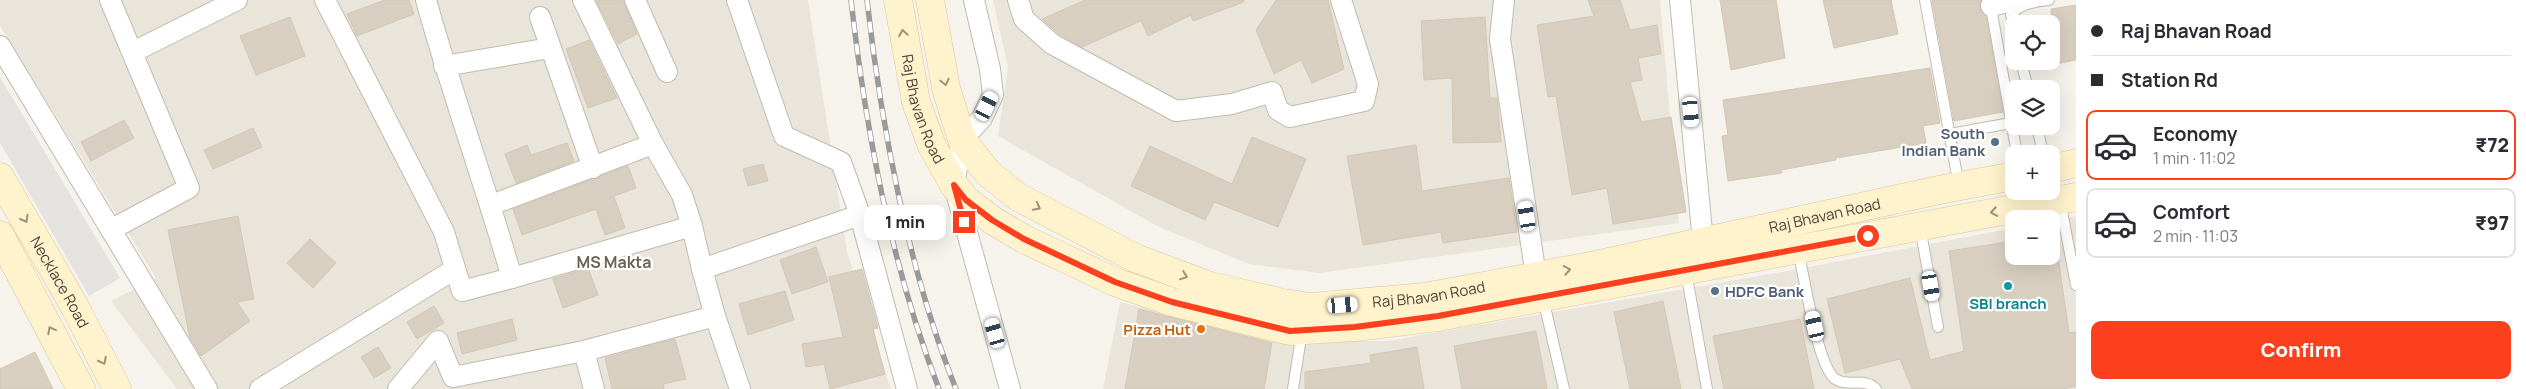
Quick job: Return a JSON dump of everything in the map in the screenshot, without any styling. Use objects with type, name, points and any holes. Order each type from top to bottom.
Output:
[{"type":"main road","name":"Raj Bhavan Road","points":[[898,0],[916,102],[932,146],[954,185],[966,200],[992,220],[1024,239],[1115,282],[1172,302],[1290,331],[1355,327],[1438,316],[1703,242],[2005,178]]},
{"type":"main road","name":"Raj Bhavan Road","points":[[930,0],[946,88],[962,140],[988,173],[1018,197],[1135,258],[1210,286],[1283,304],[1311,306],[1425,297],[1686,270],[2068,199]]},
{"type":"main road","points":[[2060,167],[2076,163]]},
{"type":"main road","name":"Necklace Road","points":[[0,177],[76,307],[117,389]]},
{"type":"main road","name":"Necklace Road","points":[[0,235],[81,389]]},
{"type":"street","points":[[110,0],[134,52],[189,188],[112,229]]},
{"type":"street","points":[[134,52],[237,0]]},
{"type":"street","points":[[325,0],[444,232],[462,291],[692,226]]},
{"type":"street","points":[[426,0],[444,66],[491,206],[512,278]]},
{"type":"street","points":[[583,0],[653,144],[682,195],[715,316],[740,389]]},
{"type":"street","points":[[635,0],[668,72]]},
{"type":"street","points":[[737,0],[784,136],[841,162],[860,215],[907,389]]},
{"type":"street","points":[[974,0],[990,69],[993,95],[982,118],[962,140],[954,185],[1010,389]]},
{"type":"street","points":[[1018,0],[1024,19],[1052,44],[1176,112],[1232,104],[1272,92],[1278,110],[1290,117],[1364,101],[1368,84],[1341,0]]},
{"type":"street","points":[[1504,0],[1500,39],[1540,286]]},
{"type":"street","points":[[1680,0],[1703,242]]},
{"type":"street","points":[[1990,3],[2016,0]]},
{"type":"street","points":[[540,17],[593,168]]},
{"type":"street","points":[[0,46],[207,389]]},
{"type":"street","points":[[444,66],[550,48]]},
{"type":"street","points":[[491,206],[653,144]]},
{"type":"street","points":[[702,269],[860,215]]},
{"type":"street","points":[[260,389],[455,269]]},
{"type":"street","points":[[398,389],[438,341],[453,377],[584,350],[715,316]]},
{"type":"street","points":[[584,350],[594,389]]},
{"type":"lane","points":[[1925,0],[1959,186]]},
{"type":"lane","points":[[2011,15],[2016,8],[2024,4],[2049,0]]},
{"type":"lane","points":[[1990,3],[2005,85]]},
{"type":"lane","points":[[1950,134],[2005,124]]},
{"type":"lane","points":[[2068,199],[2076,285]]},
{"type":"lane","points":[[1920,226],[1938,327]]},
{"type":"lane","points":[[1798,249],[1824,363],[1835,379],[1848,384],[1865,382],[1876,389]]},
{"type":"lane","points":[[1686,270],[1707,389]]},
{"type":"lane","points":[[1540,286],[1564,389]]},
{"type":"lane","points":[[1293,389],[1302,330]]},
{"type":"shaded area","points":[[0,0],[808,0],[847,252],[891,389],[177,389],[111,301],[156,278],[0,26]]},
{"type":"shaded area","points":[[993,0],[1660,0],[1679,223],[1320,273],[1249,264],[1159,227],[998,136],[1008,67]]},
{"type":"shaded area","points":[[0,77],[120,278],[89,296],[0,143]]},
{"type":"shaded area","points":[[2076,216],[2076,389],[1103,389],[1120,302],[1284,341],[1388,341],[1793,270],[2005,230],[2005,265],[2060,265],[2060,219]]},
{"type":"building","points":[[385,0],[409,0],[414,14],[357,36],[347,14]]},
{"type":"building","points":[[596,0],[623,0],[637,34],[618,44]]},
{"type":"building","points":[[1085,0],[1244,0],[1244,2],[1193,21],[1191,15],[1148,36],[1141,21],[1082,47],[1059,34],[1042,19]]},
{"type":"building","points":[[1276,0],[1328,0],[1344,69],[1312,83],[1301,60],[1274,74],[1256,30]]},
{"type":"building","points":[[1588,0],[1620,0],[1630,30],[1657,25],[1661,54],[1638,58],[1642,80],[1630,82],[1641,122],[1671,117],[1686,212],[1613,224],[1607,188],[1572,195],[1556,96],[1548,97],[1537,25],[1594,16]]},
{"type":"building","points":[[1720,0],[1776,0],[1785,58],[1731,70]]},
{"type":"building","points":[[1823,0],[1891,0],[1898,34],[1834,48]]},
{"type":"building","points":[[1932,0],[1981,0],[1979,8],[1986,16],[2003,112],[1954,121]]},
{"type":"building","points":[[2076,5],[2076,60],[2060,63],[2060,15],[2051,15],[2051,9]]},
{"type":"building","points":[[290,17],[305,56],[256,75],[240,36]]},
{"type":"building","points":[[1485,17],[1490,98],[1497,98],[1501,142],[1453,143],[1452,78],[1424,80],[1421,21]]},
{"type":"building","points":[[589,40],[617,98],[588,108],[566,49]]},
{"type":"building","points":[[1930,68],[1940,123],[1923,126],[1926,143],[1836,158],[1836,160],[1781,170],[1782,173],[1728,181],[1722,136],[1728,135],[1723,100]]},
{"type":"building","points":[[124,120],[134,138],[91,161],[81,142]]},
{"type":"building","points":[[253,128],[262,147],[213,169],[204,150]]},
{"type":"building","points":[[1252,137],[1306,159],[1278,227],[1214,202],[1205,220],[1131,186],[1150,146],[1232,184]]},
{"type":"building","points":[[567,143],[574,161],[516,183],[505,154],[527,145],[531,155]]},
{"type":"building","points":[[1416,145],[1422,191],[1509,178],[1517,232],[1443,243],[1441,232],[1363,245],[1347,156]]},
{"type":"building","points":[[763,164],[768,181],[748,186],[743,169]]},
{"type":"building","points":[[628,166],[636,188],[614,196],[625,228],[605,235],[596,209],[522,235],[513,209]]},
{"type":"building","points":[[238,216],[254,299],[237,302],[250,321],[201,356],[190,338],[168,230]]},
{"type":"building","points":[[310,239],[336,263],[313,288],[287,263]]},
{"type":"building","points":[[2005,242],[2005,265],[2059,265],[2069,333],[2076,332],[2076,386],[2064,389],[1912,389],[1900,359],[1845,373],[1827,299],[1910,278],[1930,360],[1964,351],[1949,251]]},
{"type":"building","points":[[816,247],[828,282],[792,294],[780,260]]},
{"type":"building","points":[[588,268],[598,295],[563,308],[553,279]]},
{"type":"building","points":[[862,269],[878,328],[873,329],[885,374],[830,389],[824,364],[806,367],[802,344],[843,337],[829,277]]},
{"type":"building","points":[[785,291],[794,320],[748,335],[739,304]]},
{"type":"building","points":[[1663,301],[1681,389],[1630,389],[1614,312]]},
{"type":"building","points":[[434,306],[444,323],[417,339],[407,322]]},
{"type":"building","points":[[1139,309],[1272,343],[1264,389],[1125,389]]},
{"type":"building","points":[[512,319],[517,340],[462,354],[457,333]]},
{"type":"building","points":[[1800,319],[1814,389],[1724,389],[1713,336]]},
{"type":"building","points":[[1536,331],[1547,389],[1462,389],[1454,346]]},
{"type":"building","points":[[675,339],[686,379],[663,384],[664,389],[612,389],[605,358]]},
{"type":"building","points":[[378,347],[391,368],[374,378],[361,357]]},
{"type":"building","points":[[1417,347],[1424,389],[1305,389],[1305,372],[1371,363],[1370,355]]},
{"type":"building","points":[[35,352],[53,389],[0,389],[0,369]]},
{"type":"railway","points":[[851,0],[864,99],[883,198],[907,294],[939,389]]},
{"type":"railway","points":[[867,0],[880,97],[899,198],[924,297],[956,389]]},
{"type":"place","name":"South Indian Bank","points":[[1995,142]]},
{"type":"place","name":"SBI branch","points":[[2008,286]]},
{"type":"place","name":"HDFC Bank","points":[[1715,291]]},
{"type":"place","name":"Pizza Hut","points":[[1201,329]]},
{"type":"district","name":"MS Makta","points":[[614,262]]},
{"type":"route","points":[[964,222],[954,185],[966,200],[992,220],[1024,239],[1115,282],[1172,302],[1290,331],[1355,327],[1438,316],[1868,236]]}]
